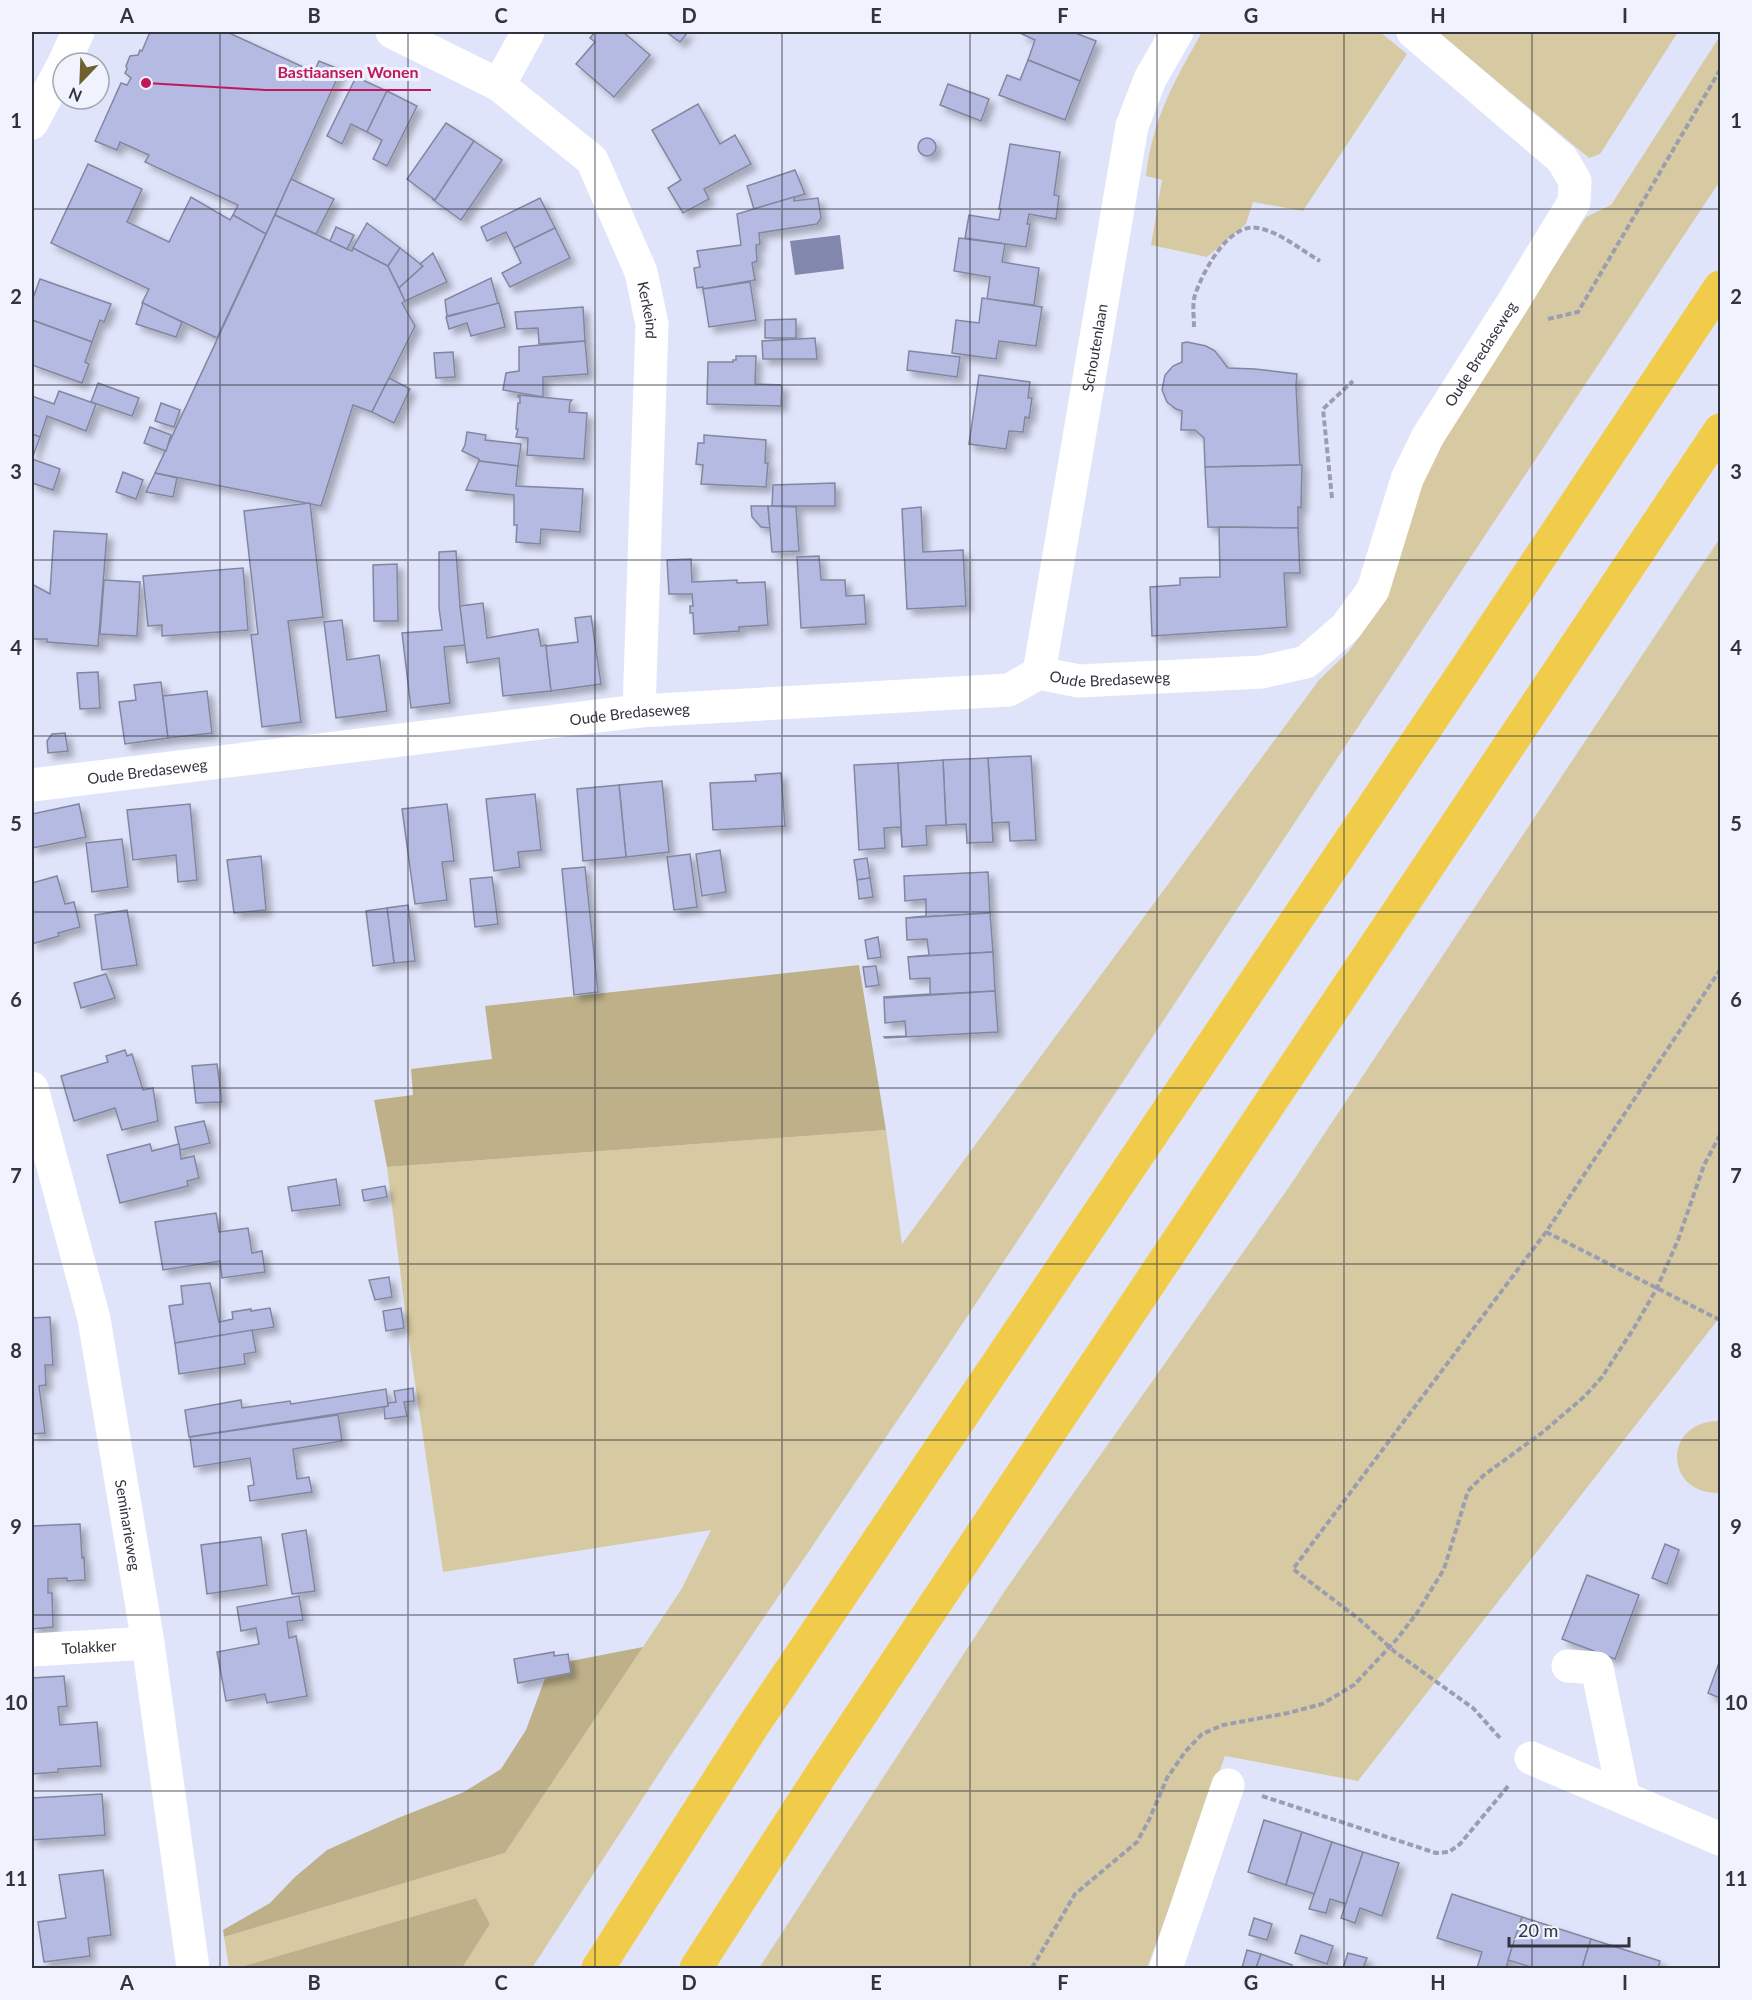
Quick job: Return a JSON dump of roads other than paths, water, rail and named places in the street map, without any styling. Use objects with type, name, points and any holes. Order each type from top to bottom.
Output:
[{"type":"highway","points":[[598,1968],[760,1716],[1465,670],[1720,287]]},
{"type":"highway","points":[[696,1968],[820,1776],[1720,430]]},
{"type":"street","points":[[69,51],[78,32]]},
{"type":"street","name":"Kerkeind","points":[[392,32],[499,85],[592,160],[641,272],[652,324],[639,711]]},
{"type":"street","points":[[499,85],[528,32]]},
{"type":"street","name":"Schoutenlaan","points":[[1039,673],[1132,126],[1150,79],[1177,32]]},
{"type":"street","name":"Oude Bredaseweg","points":[[32,785],[639,711],[1009,690],[1039,673],[1079,681],[1262,672],[1306,662],[1346,627],[1373,590],[1407,479],[1428,436],[1574,202],[1575,182],[1562,159],[1413,32]]},
{"type":"street","points":[[32,123],[51,87]]},
{"type":"street","name":"Seminarieweg","points":[[32,1088],[94,1319],[148,1643],[193,1968]]},
{"type":"street","name":"Tolakker","points":[[32,1650],[148,1643]]},
{"type":"street","points":[[1568,1666],[1597,1668],[1624,1798]]},
{"type":"street","points":[[1531,1758],[1720,1839]]},
{"type":"street","points":[[1166,1968],[1228,1785]]},
{"type":"water","points":[[840,235],[844,269],[795,275],[790,241]]},
{"type":"place","name":"Bastiaansen Wonen","points":[[146,83]]}]
